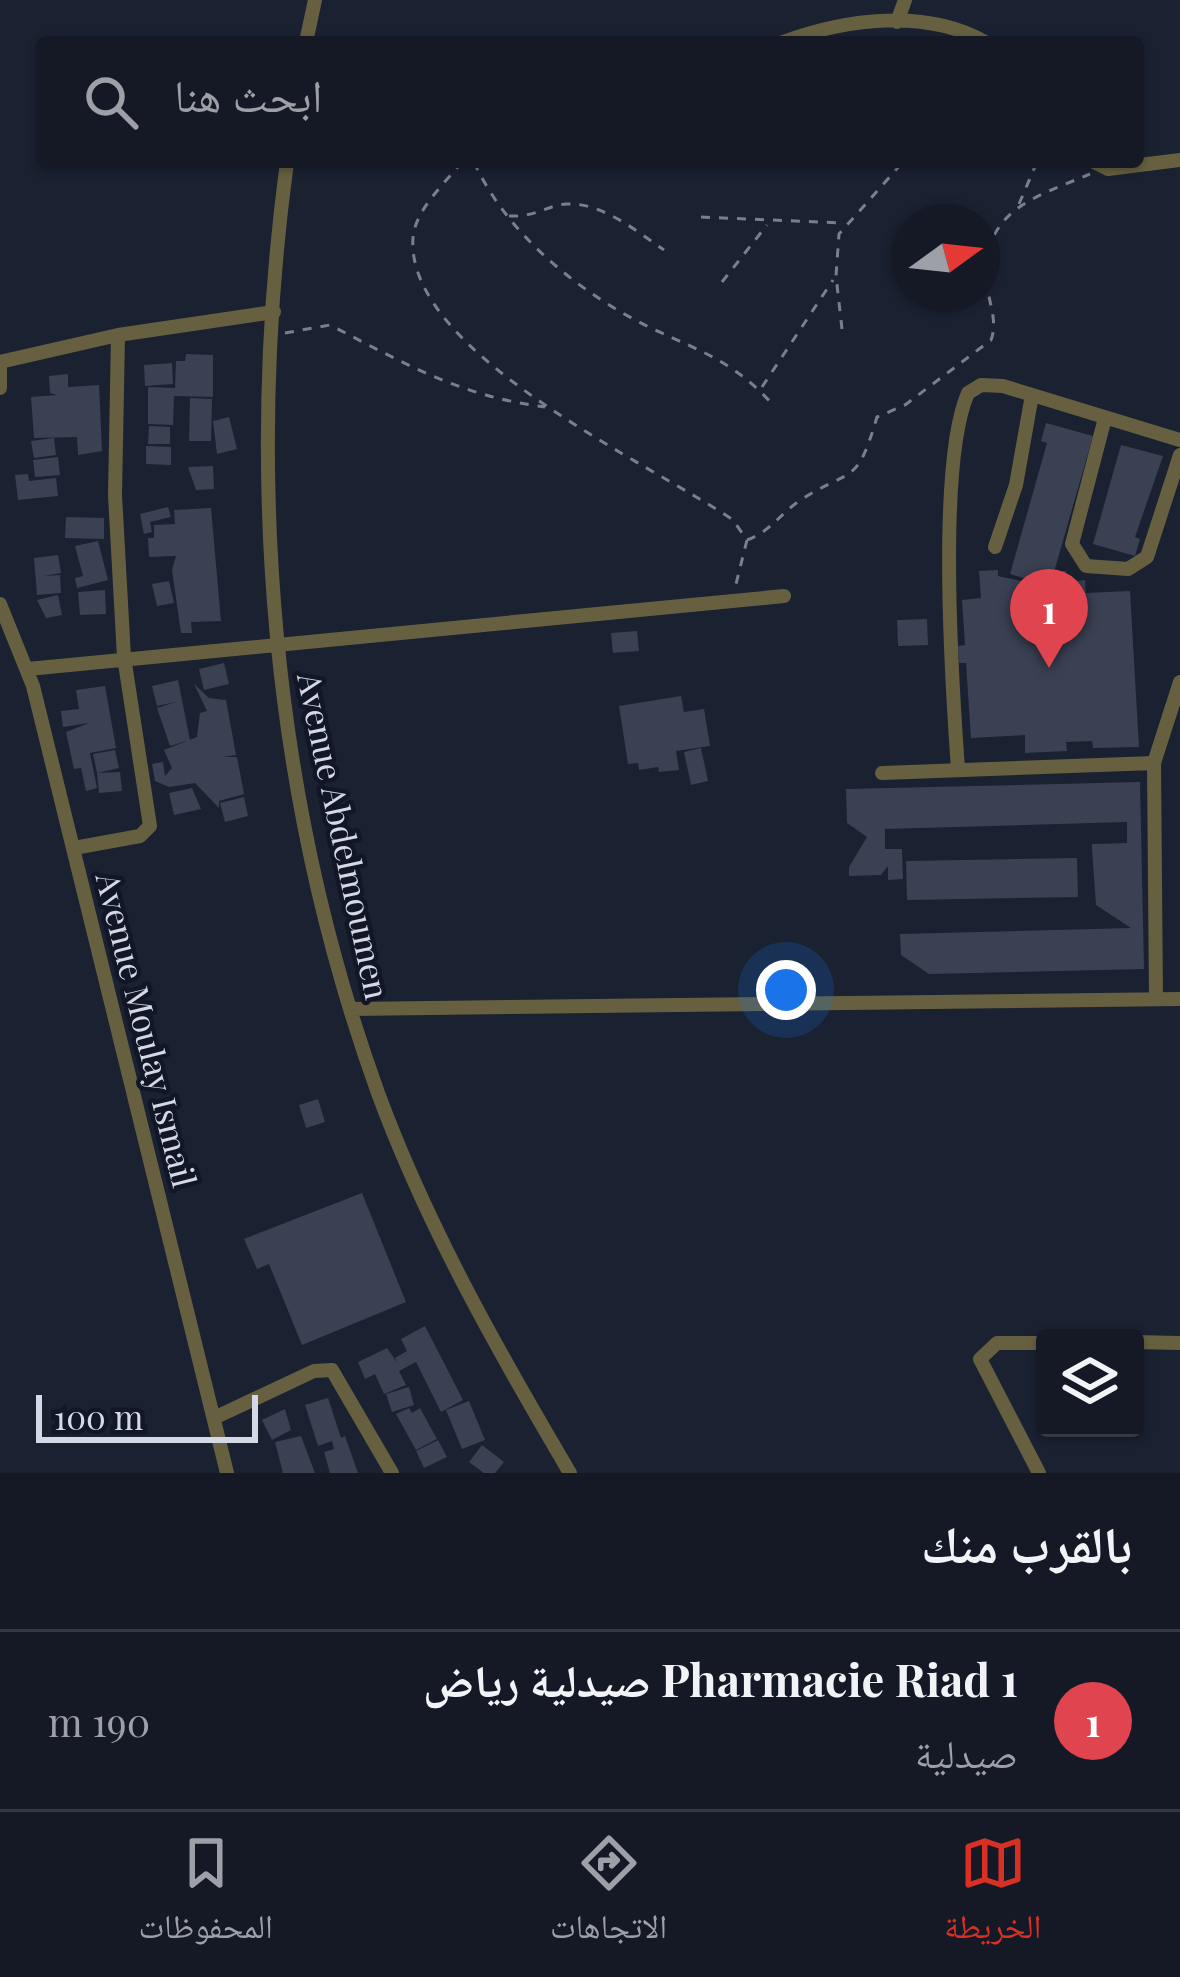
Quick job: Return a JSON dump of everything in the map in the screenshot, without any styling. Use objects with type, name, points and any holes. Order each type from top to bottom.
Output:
[{"type":"street","points":[[307,36],[315,0]]},
{"type":"street","points":[[897,22],[905,0]]},
{"type":"street","points":[[804,36],[831,28],[897,22],[938,23],[971,36]]},
{"type":"street","points":[[1144,163],[1180,160]]},
{"type":"street","name":"Avenue Abdelmoumen","points":[[286,168],[266,484],[276,640],[299,788],[350,1009],[379,1095],[449,1253],[570,1473]]},
{"type":"street","points":[[0,388],[0,362],[118,335],[274,312]]},
{"type":"street","points":[[74,848],[149,829],[124,656],[115,495],[118,335]]},
{"type":"street","points":[[958,769],[952,552],[965,400],[977,386],[1032,395],[1180,440]]},
{"type":"street","points":[[995,548],[1016,485],[1032,395]]},
{"type":"street","points":[[1105,418],[1072,544],[1086,566],[1128,569],[1147,557],[1180,455]]},
{"type":"street","points":[[28,669],[276,640],[784,596]]},
{"type":"street","name":"Avenue Moulay Ismail","points":[[0,604],[28,669],[227,1473]]},
{"type":"street","points":[[1156,999],[1154,764],[1180,682]]},
{"type":"street","points":[[881,773],[1154,764]]},
{"type":"street","points":[[350,1009],[1180,999]]},
{"type":"street","points":[[1144,1342],[1180,1343]]},
{"type":"street","points":[[1036,1343],[997,1343],[980,1359],[1039,1473]]},
{"type":"street","points":[[214,1418],[314,1371],[332,1370],[344,1382],[389,1471]]},
{"type":"path","points":[[458,168],[415,228],[417,266],[437,304],[477,355],[547,407],[734,520],[747,540],[731,601]]},
{"type":"path","points":[[478,168],[529,242],[618,310],[746,375],[776,407]]},
{"type":"path","points":[[842,329],[836,242],[845,223],[896,168]]},
{"type":"path","points":[[1018,208],[1035,168]]},
{"type":"path","points":[[747,540],[772,529],[802,500],[847,478],[860,464],[878,416],[905,405],[991,340],[987,251],[994,231],[1018,208],[1095,168]]},
{"type":"path","points":[[507,216],[536,216],[557,205],[576,205],[616,218],[664,250]]},
{"type":"path","points":[[701,217],[845,223]]},
{"type":"path","points":[[722,283],[768,223]]},
{"type":"path","points":[[761,388],[836,276]]},
{"type":"path","points":[[272,337],[330,325],[388,360],[493,398],[547,407]]},
{"type":"building","points":[[186,354],[213,355],[213,397],[174,396],[173,425],[148,424],[148,387],[175,388],[176,361],[185,361]]},
{"type":"building","points":[[172,363],[173,384],[145,386],[144,365]]},
{"type":"building","points":[[68,374],[68,387],[99,385],[102,451],[78,455],[77,437],[34,438],[31,397],[57,395],[50,393],[49,376]]},
{"type":"building","points":[[190,398],[212,399],[211,441],[189,441]]},
{"type":"building","points":[[229,417],[237,449],[217,454],[213,421]]},
{"type":"building","points":[[1046,423],[1093,436],[1050,586],[1010,574],[1047,443],[1041,441]]},
{"type":"building","points":[[149,426],[170,427],[170,444],[148,444]]},
{"type":"building","points":[[54,438],[56,455],[34,458],[31,441]]},
{"type":"building","points":[[1121,445],[1163,456],[1135,537],[1140,539],[1135,556],[1093,544]]},
{"type":"building","points":[[146,446],[171,447],[171,465],[146,464]]},
{"type":"building","points":[[58,457],[60,475],[35,477],[33,460]]},
{"type":"building","points":[[213,466],[214,489],[196,490],[188,467]]},
{"type":"building","points":[[28,474],[29,481],[56,478],[58,496],[18,500],[15,475]]},
{"type":"building","points":[[168,507],[171,517],[150,522],[152,532],[144,534],[140,514]]},
{"type":"building","points":[[211,508],[221,621],[191,622],[192,633],[181,633],[172,570],[176,556],[149,557],[148,538],[154,538],[154,525],[175,524],[174,510]]},
{"type":"building","points":[[66,517],[104,518],[104,539],[65,538]]},
{"type":"building","points":[[98,541],[108,580],[77,588],[75,578],[83,576],[75,546]]},
{"type":"building","points":[[58,555],[61,573],[44,576],[60,575],[61,593],[37,595],[34,558]]},
{"type":"building","points":[[998,570],[998,576],[1053,588],[1058,571],[1066,571],[1067,582],[1085,580],[1086,593],[1130,591],[1139,747],[1093,748],[1092,741],[1066,742],[1067,751],[1025,753],[1025,735],[971,738],[966,663],[959,663],[958,646],[965,645],[962,600],[981,598],[979,571]]},
{"type":"building","points":[[169,581],[174,603],[157,606],[152,584]]},
{"type":"building","points":[[105,590],[106,614],[80,615],[78,592]]},
{"type":"building","points":[[58,595],[62,615],[46,618],[37,600]]},
{"type":"building","points":[[927,619],[928,645],[898,646],[897,620]]},
{"type":"building","points":[[637,631],[639,651],[613,653],[611,633]]},
{"type":"building","points":[[224,663],[229,684],[204,690],[199,669]]},
{"type":"building","points":[[178,680],[190,740],[170,746],[157,708],[176,702],[157,706],[152,686]]},
{"type":"building","points":[[194,684],[209,698],[226,700],[236,755],[223,757],[237,757],[244,794],[219,801],[219,808],[195,783],[169,787],[155,781],[152,764],[163,762],[165,776],[172,768],[164,750],[197,737],[200,713],[207,711]]},
{"type":"building","points":[[105,686],[116,748],[90,753],[97,788],[86,791],[81,768],[74,769],[66,732],[89,723],[63,727],[61,711],[79,709],[76,690]]},
{"type":"building","points":[[681,696],[684,712],[704,709],[710,746],[676,751],[679,770],[639,770],[638,763],[628,764],[619,706]]},
{"type":"building","points":[[701,748],[708,781],[691,785],[684,752]]},
{"type":"building","points":[[115,750],[119,768],[97,773],[93,754]]},
{"type":"building","points":[[120,772],[122,791],[99,793],[97,773]]},
{"type":"building","points":[[1140,782],[1144,969],[929,974],[901,955],[900,934],[1131,928],[1096,905],[1092,849],[1092,844],[1127,843],[1127,822],[885,829],[885,849],[902,849],[903,879],[888,880],[888,866],[881,875],[849,876],[849,867],[867,837],[847,823],[846,789]]},
{"type":"building","points":[[192,788],[201,809],[174,815],[169,793]]},
{"type":"building","points":[[244,797],[248,816],[225,822],[220,803]]},
{"type":"building","points":[[1077,858],[1078,897],[907,900],[906,861]]},
{"type":"building","points":[[318,1099],[325,1122],[306,1128],[299,1105]]},
{"type":"building","points":[[362,1193],[406,1302],[302,1345],[269,1264],[257,1269],[244,1239]]},
{"type":"building","points":[[425,1326],[463,1400],[441,1412],[416,1362],[399,1371],[406,1385],[384,1394],[375,1374],[365,1379],[358,1362],[387,1348],[398,1364],[395,1358],[407,1351],[401,1339]]},
{"type":"building","points":[[409,1387],[414,1405],[392,1412],[386,1394]]},
{"type":"building","points":[[328,1398],[358,1473],[330,1473],[324,1452],[334,1449],[332,1441],[318,1446],[305,1405]]},
{"type":"building","points":[[469,1401],[485,1440],[462,1449],[446,1410]]},
{"type":"building","points":[[409,1408],[412,1413],[420,1408],[437,1439],[416,1450],[396,1414]]},
{"type":"building","points":[[285,1409],[291,1430],[272,1440],[262,1420]]},
{"type":"building","points":[[301,1436],[315,1473],[283,1473],[275,1442]]},
{"type":"building","points":[[438,1440],[447,1457],[424,1468],[416,1451]]},
{"type":"building","points":[[482,1445],[504,1462],[495,1473],[484,1473],[469,1462]]},
{"type":"place","name":"Pharmacie Riad 1 صيدلية رياض","points":[[1049,668]]}]
